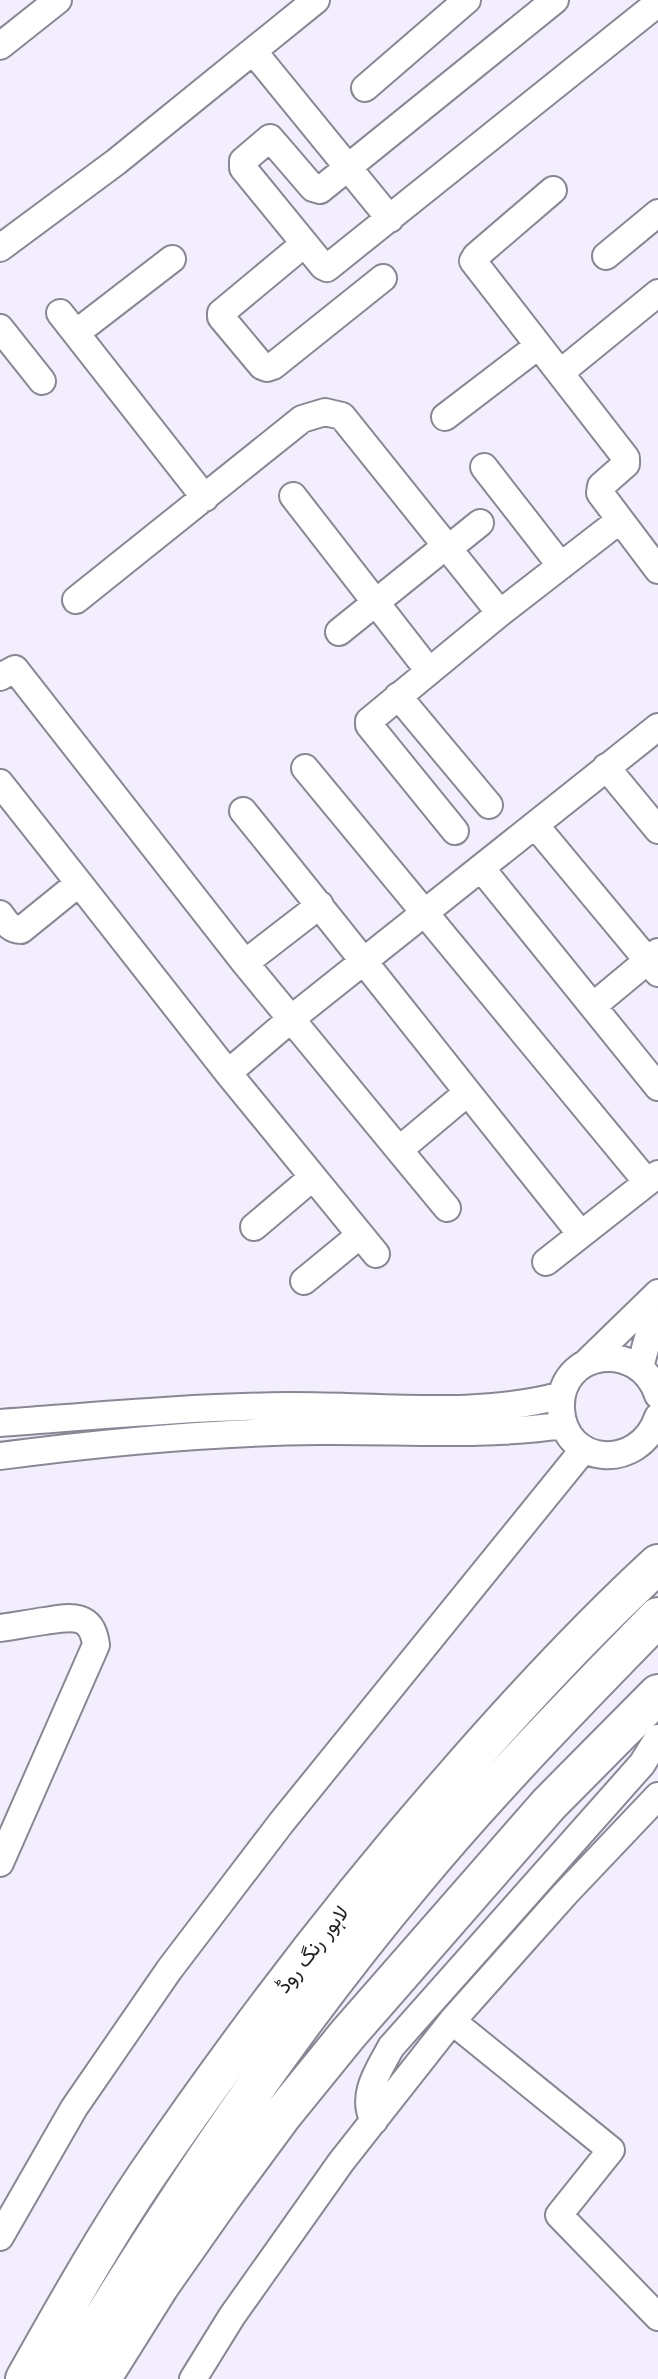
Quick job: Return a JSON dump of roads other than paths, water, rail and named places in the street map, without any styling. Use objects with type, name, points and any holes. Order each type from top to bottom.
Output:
[{"type":"highway","points":[[561,1658],[618,1584],[658,1540]]},
{"type":"highway","name":"لاہور رنگ روڈ","points":[[25,2379],[146,2177],[283,1984],[384,1858],[561,1658],[658,1564]]},
{"type":"highway","name":"لاہور رنگ روڈ","points":[[66,2379],[180,2196],[251,2092],[331,1987],[415,1879],[477,1807],[527,1751],[658,1617]]},
{"type":"highway","points":[[101,2379],[160,2286],[291,2104],[549,1804],[658,1694]]},
{"type":"street","points":[[0,46],[58,0]]},
{"type":"street","points":[[0,248],[116,162],[316,0]]},
{"type":"street","points":[[365,88],[467,0]]},
{"type":"street","points":[[555,0],[320,190],[317,190],[270,138],[243,161],[243,169],[327,268],[658,3]]},
{"type":"street","points":[[253,51],[390,219]]},
{"type":"street","points":[[552,190],[473,261],[626,458],[626,464],[599,489],[658,570]]},
{"type":"street","points":[[606,256],[658,213]]},
{"type":"street","points":[[304,244],[221,313],[221,317],[262,366],[273,366],[383,278]]},
{"type":"street","points":[[172,259],[68,323],[205,498]]},
{"type":"street","points":[[560,373],[658,293]]},
{"type":"street","points":[[0,328],[42,381]]},
{"type":"street","points":[[445,417],[538,346]]},
{"type":"street","points":[[76,600],[302,419],[325,412],[342,416],[500,613]]},
{"type":"street","points":[[484,467],[561,566]]},
{"type":"street","points":[[293,496],[429,671]]},
{"type":"street","points":[[456,831],[368,723],[500,613],[620,520]]},
{"type":"street","points":[[339,632],[375,601],[480,523]]},
{"type":"street","points":[[0,677],[15,669],[245,963],[447,1208]]},
{"type":"street","points":[[398,696],[489,806]]},
{"type":"street","points":[[228,1073],[291,1019],[658,727]]},
{"type":"street","points":[[606,767],[658,830]]},
{"type":"street","points":[[305,768],[424,912],[652,1178],[546,1262]]},
{"type":"street","points":[[0,783],[228,1073],[368,1244],[304,1281]]},
{"type":"street","points":[[243,811],[365,960],[467,1093],[581,1234]]},
{"type":"street","points":[[535,825],[654,962],[593,1006]]},
{"type":"street","points":[[481,867],[658,1087]]},
{"type":"street","points":[[0,914],[9,926],[21,930],[79,883]]},
{"type":"street","points":[[245,963],[320,905]]},
{"type":"street","points":[[399,1150],[467,1093]]},
{"type":"street","points":[[254,1227],[313,1177]]},
{"type":"street","points":[[658,1293],[568,1380],[562,1395],[561,1410],[564,1425],[576,1443],[598,1454],[614,1456],[642,1444],[652,1433],[658,1417]]},
{"type":"street","points":[[640,1367],[658,1301]]},
{"type":"street","points":[[586,1363],[600,1358],[628,1360],[649,1375],[658,1395]]},
{"type":"street","points":[[0,1423],[286,1406],[430,1408],[512,1405],[562,1395]]},
{"type":"street","points":[[0,1456],[81,1445],[216,1434],[321,1431],[505,1432],[564,1425]]},
{"type":"street","points":[[0,2237],[74,2108],[169,1969],[281,1823],[584,1449]]},
{"type":"street","points":[[0,1628],[72,1617],[86,1622],[94,1631],[96,1644],[0,1863]]},
{"type":"street","points":[[374,2121],[368,2104],[371,2087],[391,2047],[633,1774],[658,1738]]},
{"type":"street","points":[[193,2379],[240,2305],[341,2162],[452,2021],[565,1894],[658,1796]]},
{"type":"street","points":[[452,2021],[611,2150],[559,2215],[658,2317]]}]
